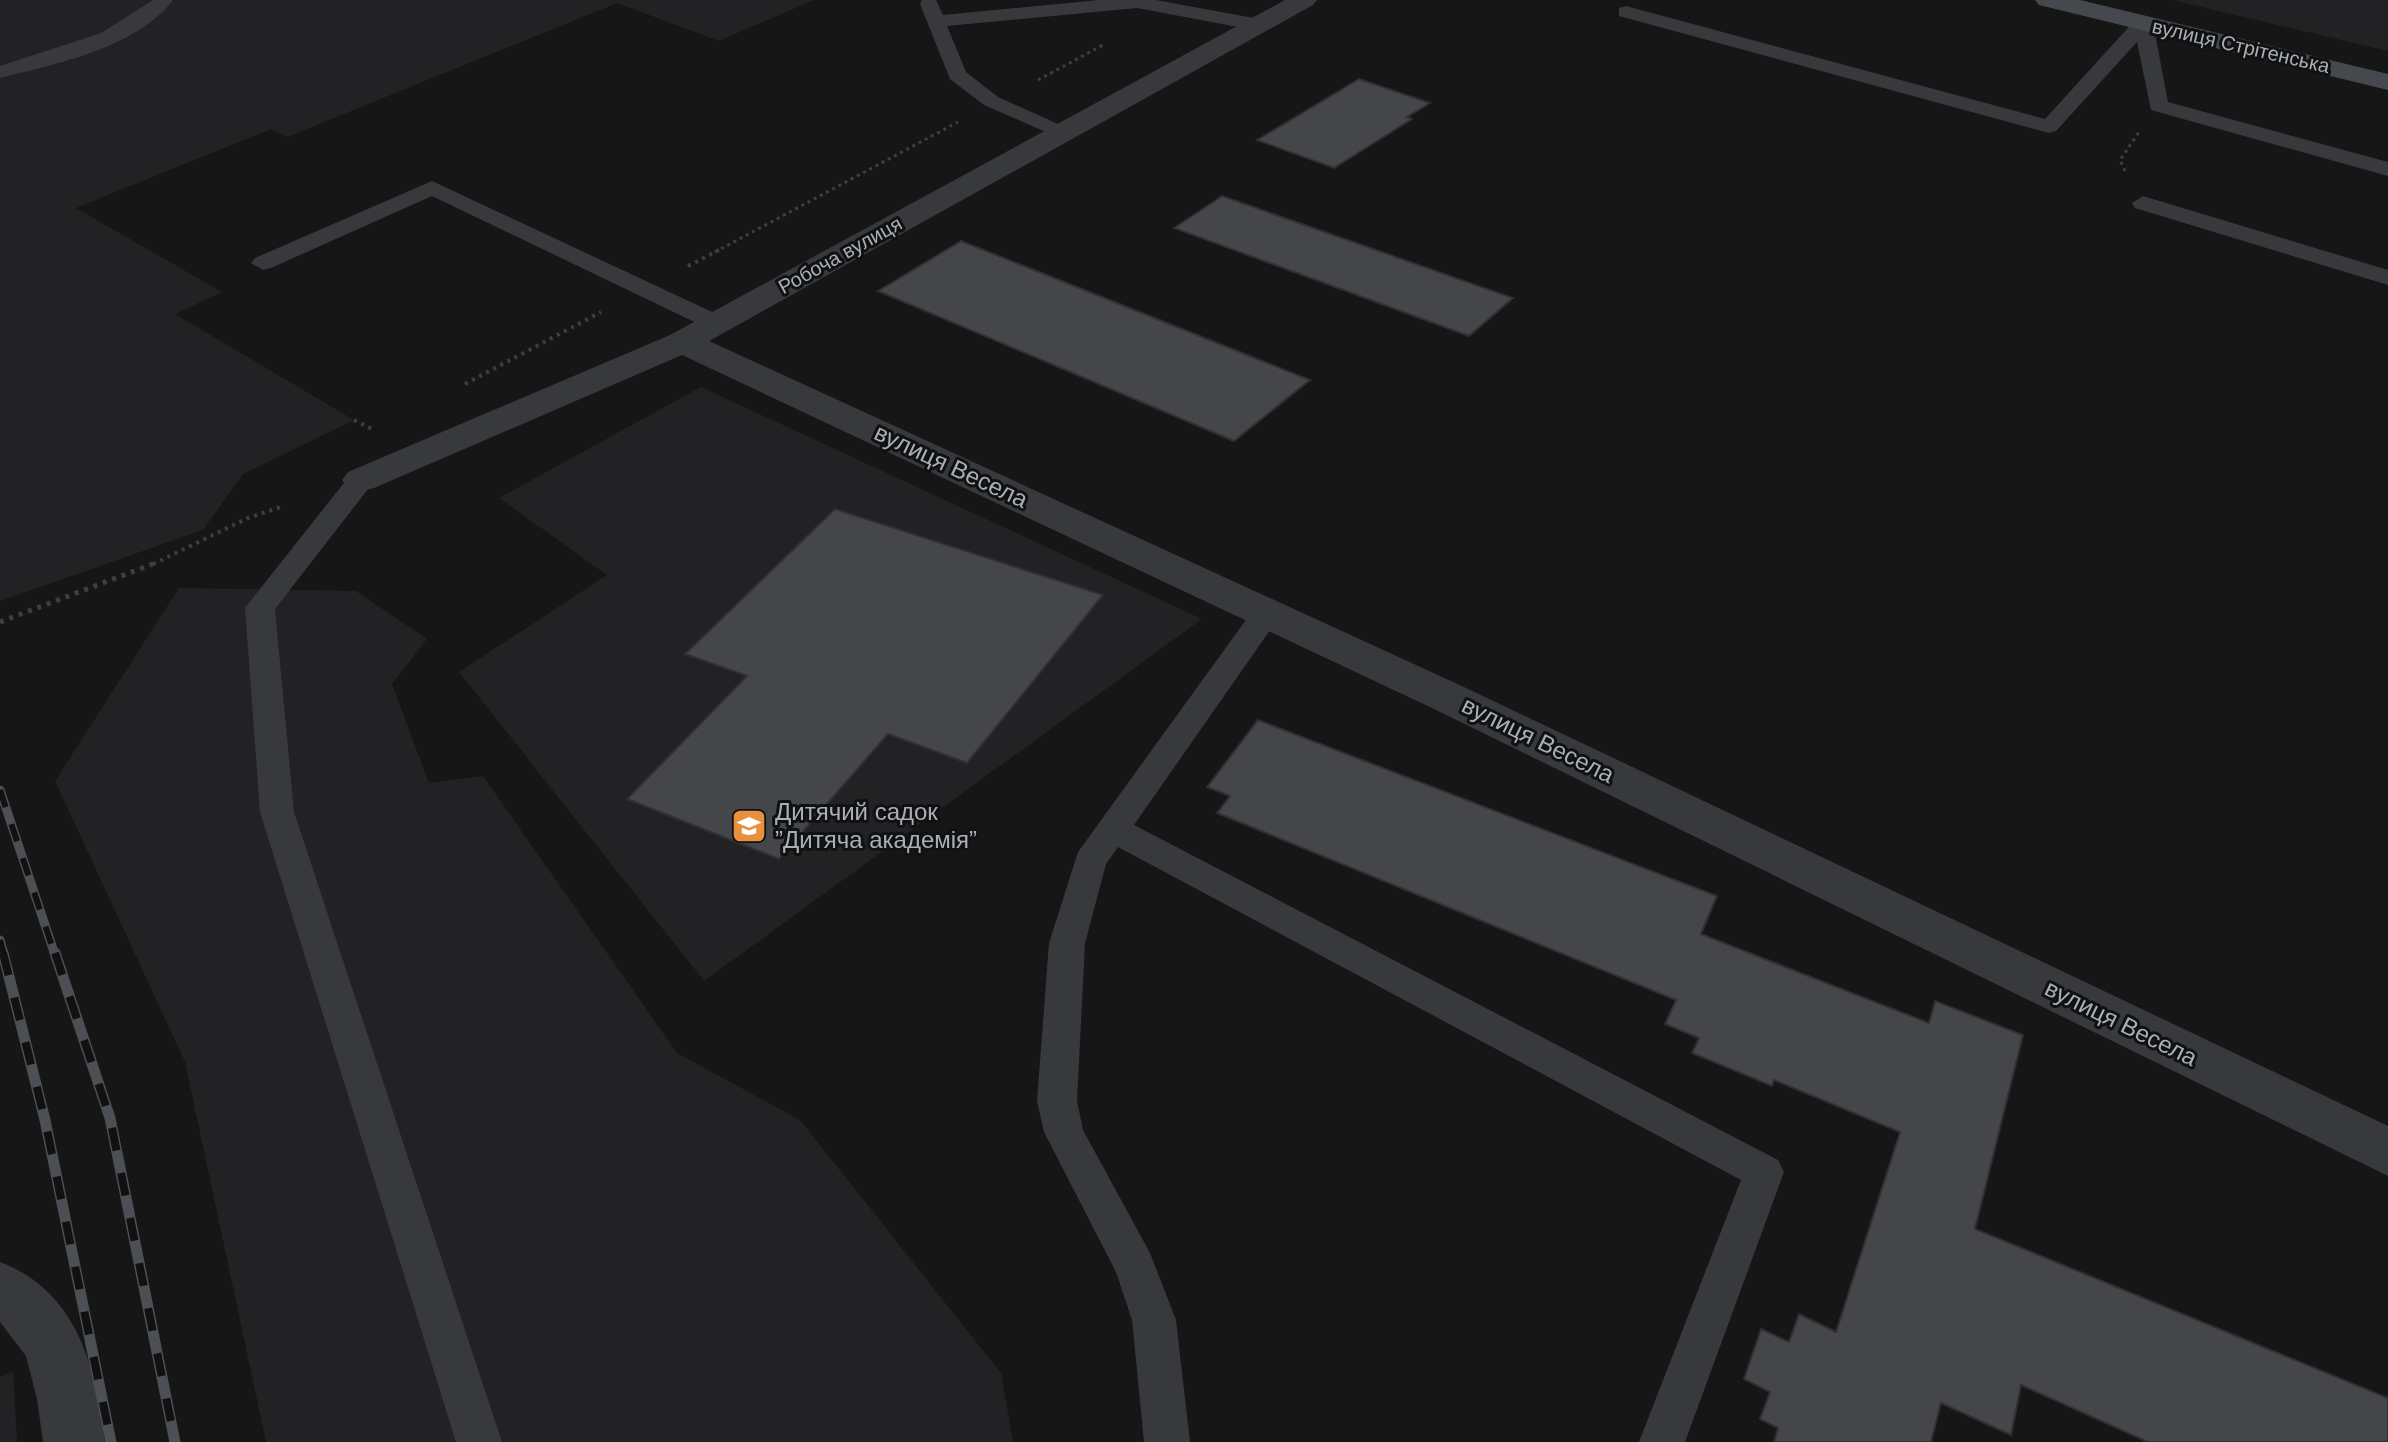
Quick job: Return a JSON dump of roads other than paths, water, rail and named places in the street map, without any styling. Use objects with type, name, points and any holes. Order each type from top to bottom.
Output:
[{"type":"main road","name":"вулиця Стрітенська","points":[[2048,0],[2106,6],[2143,23],[2388,82]]},
{"type":"street","name":"Робоча вулиця","points":[[361,480],[699,333],[1304,0]]},
{"type":"street","name":"вулиця Весела","points":[[699,333],[1267,613],[2388,1152]]},
{"type":"street","points":[[0,1289],[13,1295],[48,1334],[70,1403],[74,1442]]},
{"type":"lane","points":[[0,72],[67,53],[140,23],[164,0]]},
{"type":"lane","points":[[930,0],[957,75],[995,103],[1062,133]]},
{"type":"lane","points":[[936,21],[1137,2],[1259,25]]},
{"type":"lane","points":[[1626,12],[2049,127],[2143,23]]},
{"type":"lane","points":[[2143,23],[2158,106],[2388,169]]},
{"type":"lane","points":[[263,263],[432,188],[645,289],[699,333]]},
{"type":"lane","points":[[2143,203],[2388,278]]},
{"type":"lane","points":[[361,480],[260,608],[277,812],[479,1442]]},
{"type":"lane","points":[[1167,1442],[1154,1320],[1135,1267],[1064,1132],[1057,1101],[1067,943],[1090,861],[1267,613]]},
{"type":"lane","points":[[1113,829],[1764,1172],[1662,1442]]},
{"type":"railway","points":[[0,790],[55,955]]},
{"type":"railway","points":[[0,940],[4,955]]},
{"type":"railway","points":[[3,953],[45,1120],[111,1442]]},
{"type":"railway","points":[[55,953],[110,1118],[175,1442]]},
{"type":"place","name":"Дитячий садок ”Дитяча академія”","points":[[749,826]]}]
